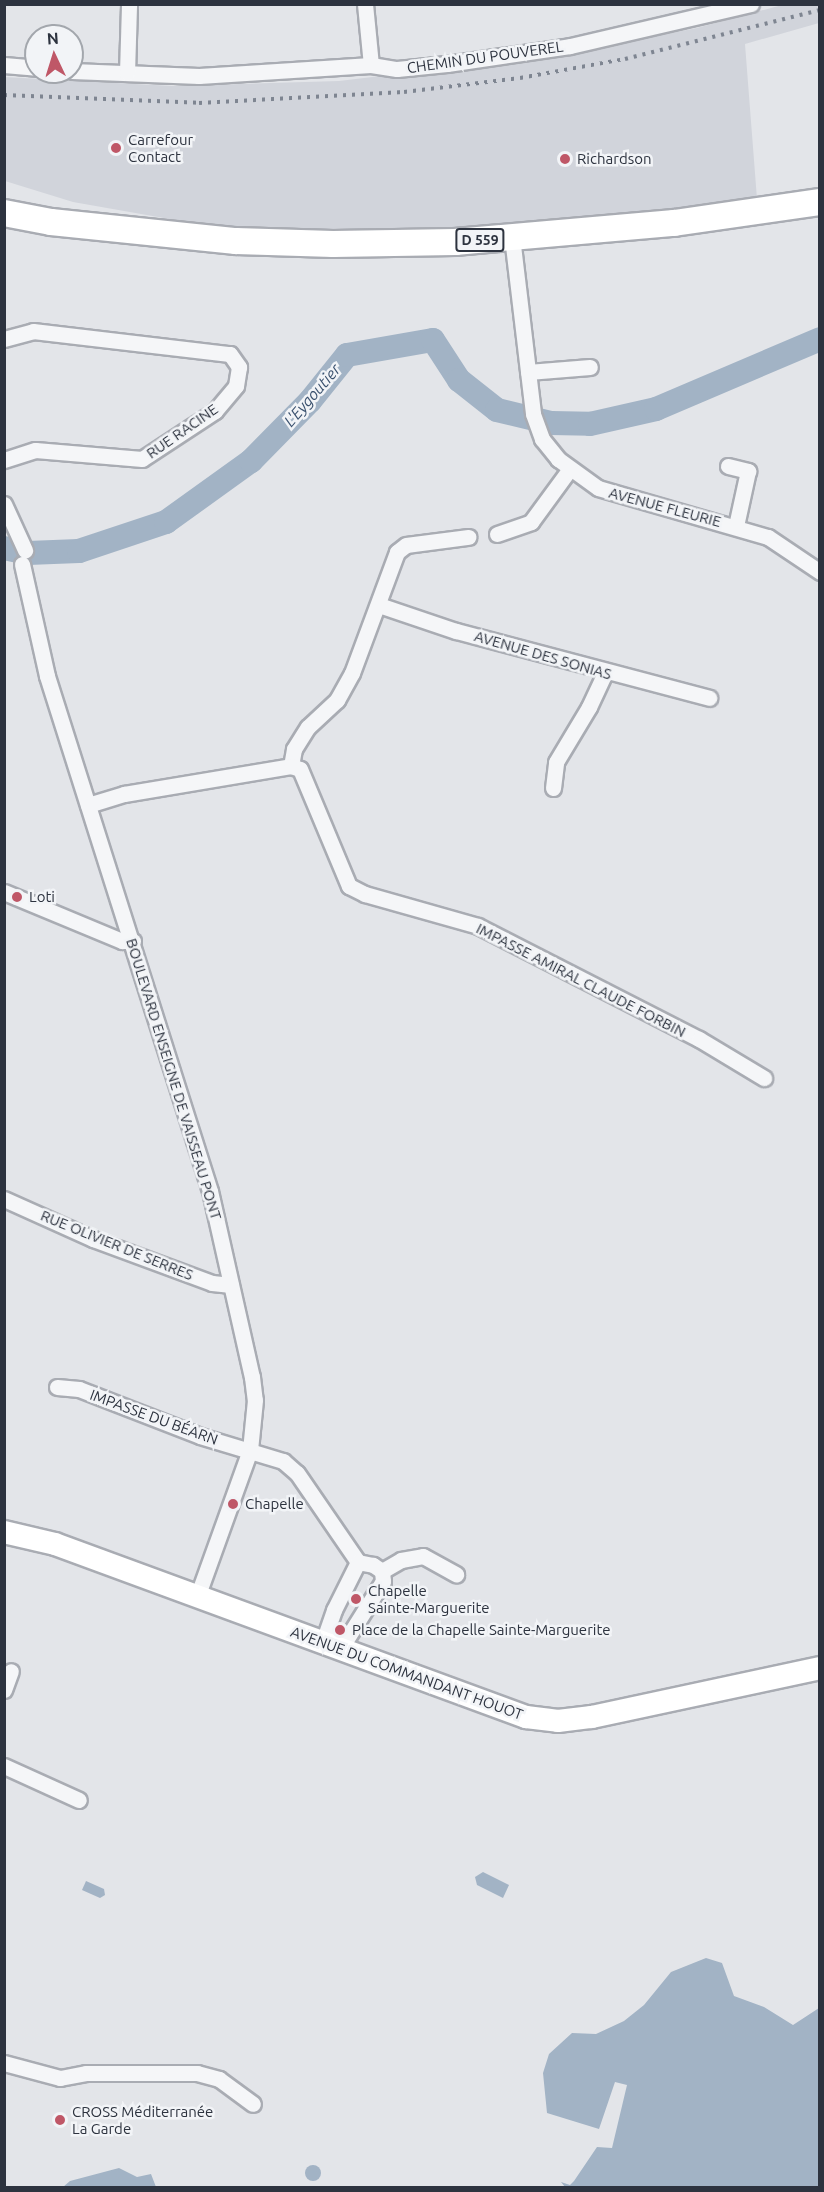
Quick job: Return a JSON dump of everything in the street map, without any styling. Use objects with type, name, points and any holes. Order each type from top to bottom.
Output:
[{"type":"main road","name":"D 559","points":[[4,202],[139,228]]},
{"type":"main road","name":"D 559","points":[[4,213],[51,222],[139,228],[284,243],[455,242],[674,223],[819,202]]},
{"type":"main road","name":"AVENUE DU COMMANDANT HOUOT","points":[[4,1532],[55,1544],[526,1717],[558,1721],[621,1711],[819,1668]]},
{"type":"street","points":[[128,73],[129,4]]},
{"type":"street","points":[[365,4],[371,65]]},
{"type":"street","name":"CHEMIN DU POUVEREL","points":[[84,71],[254,75],[371,65],[417,67],[570,46],[751,4]]},
{"type":"street","points":[[4,65],[24,67]]},
{"type":"street","name":"AVENUE FLEURIE","points":[[512,237],[533,414],[542,439],[569,470],[598,488],[634,501],[736,526],[768,537],[819,572]]},
{"type":"street","name":"RUE RACINE","points":[[4,339],[33,331],[230,354],[238,367],[236,386],[215,411],[142,459],[35,450],[4,460]]},
{"type":"street","points":[[528,372],[591,367]]},
{"type":"street","points":[[728,466],[748,471],[736,526]]},
{"type":"street","points":[[497,534],[531,522],[569,470]]},
{"type":"street","name":"BOULEVARD ENSEIGNE DE VAISSEAU PONT","points":[[4,504],[23,557],[47,676],[134,941],[210,1191],[255,1400],[250,1450],[197,1597]]},
{"type":"street","points":[[88,805],[124,794],[291,766],[294,749],[308,727],[337,700],[379,605],[397,552],[406,545],[468,537]]},
{"type":"street","name":"AVENUE DES SONIAS","points":[[379,605],[605,673],[709,698]]},
{"type":"street","points":[[553,788],[556,762],[589,708],[605,673]]},
{"type":"street","name":"IMPASSE AMIRAL CLAUDE FORBIN","points":[[291,766],[300,769],[349,886],[365,894],[478,926],[699,1039],[764,1078]]},
{"type":"street","points":[[4,892],[122,941],[134,941]]},
{"type":"street","name":"RUE OLIVIER DE SERRES","points":[[4,1199],[93,1239],[212,1283],[231,1285]]},
{"type":"street","name":"IMPASSE DU BÉARN","points":[[57,1387],[79,1389],[200,1436],[250,1450],[290,1465],[358,1562]]},
{"type":"street","points":[[382,1571],[401,1560],[423,1556],[456,1574]]},
{"type":"street","points":[[332,1645],[334,1610],[358,1562],[382,1571]]},
{"type":"street","points":[[332,1645],[380,1589],[382,1571]]},
{"type":"street","points":[[4,1690],[11,1671]]},
{"type":"street","points":[[4,1766],[79,1800]]},
{"type":"street","points":[[4,2063],[60,2078],[86,2073],[197,2073],[219,2079],[253,2104]]},
{"type":"shaded area","points":[[782,5],[819,5],[819,23],[745,44],[757,199],[678,216],[463,230],[260,235],[73,202],[5,181],[4,77],[24,78],[24,84],[84,84],[84,81],[173,86],[339,81],[564,54],[697,28]]},
{"type":"water","points":[[483,1872],[509,1885],[503,1898],[477,1885],[475,1877]]},
{"type":"water","points":[[86,1881],[104,1889],[105,1895],[100,1898],[82,1890]]},
{"type":"water","points":[[706,1958],[722,1963],[734,1996],[764,2007],[793,2025],[819,2008],[819,2187],[565,2187],[561,2182],[570,2185],[597,2147],[612,2148],[627,2085],[615,2082],[599,2129],[547,2113],[543,2073],[549,2054],[572,2033],[596,2034],[624,2021],[644,2005],[671,1972]]},
{"type":"water","points":[[310,2165],[316,2165],[321,2173],[319,2179],[310,2181],[305,2176],[305,2170]]},
{"type":"water","points":[[119,2168],[137,2177],[151,2174],[156,2187],[63,2187],[70,2181]]},
{"type":"waterway","name":"L'Eygoutier","points":[[4,548],[28,553],[79,551],[166,522],[251,461],[310,401],[347,355],[433,340],[459,380],[497,410],[551,423],[590,424],[656,409],[820,339]]},
{"type":"railway","points":[[4,95],[199,103],[404,92],[520,78],[625,59],[820,10]]},
{"type":"place","name":"Carrefour Contact","points":[[116,148]]},
{"type":"place","name":"Richardson","points":[[565,159]]},
{"type":"place","name":"Loti","points":[[17,897]]},
{"type":"place","name":"Chapelle","points":[[233,1504]]},
{"type":"place","name":"Chapelle Sainte-Marguerite","points":[[356,1599]]},
{"type":"place","name":"Place de la Chapelle Sainte-Marguerite","points":[[340,1630]]},
{"type":"place","name":"CROSS Méditerranée La Garde","points":[[60,2120]]}]
